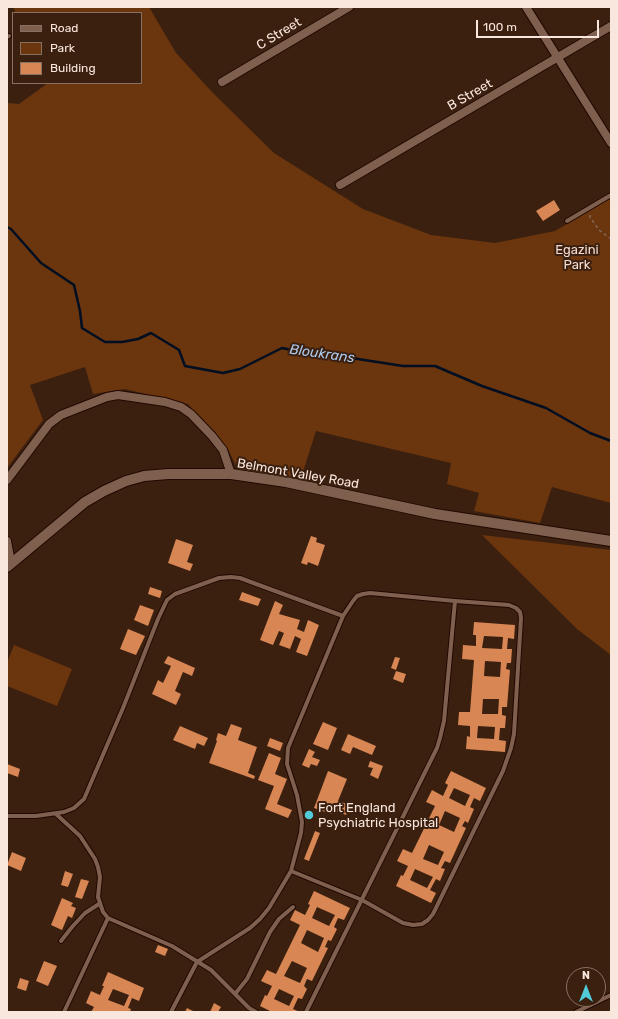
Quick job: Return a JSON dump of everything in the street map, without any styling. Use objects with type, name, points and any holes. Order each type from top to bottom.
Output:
[{"type":"street","name":"C Street","points":[[222,82],[349,7]]},
{"type":"street","points":[[526,7],[611,143]]},
{"type":"street","name":"B Street","points":[[340,185],[611,26]]},
{"type":"street","points":[[7,480],[49,424],[61,415],[107,397],[118,396],[165,402],[181,407],[191,414],[223,450],[231,474]]},
{"type":"street","name":"Belmont Valley Road","points":[[9,565],[85,502],[104,491],[126,481],[144,476],[168,474],[231,474],[286,482],[435,514],[611,541]]},
{"type":"street","points":[[7,541],[9,565]]},
{"type":"lane","points":[[567,221],[611,195]]},
{"type":"lane","points":[[7,816],[56,814],[74,808],[80,804],[87,794],[158,619],[167,600],[175,594],[219,578],[240,578],[343,616]]},
{"type":"lane","points":[[171,1012],[197,962],[250,928],[260,919],[276,898],[291,871],[299,845],[302,822],[297,795],[287,764],[288,748],[343,616],[352,601],[357,596],[363,594],[389,594],[509,605],[516,608],[520,612],[521,618],[515,726],[512,748],[433,914],[428,920],[422,924],[413,925],[403,923],[362,900],[291,871]]},
{"type":"lane","points":[[306,1012],[440,738],[444,721],[455,601]]},
{"type":"lane","points":[[56,814],[80,836],[90,849],[95,859],[100,877],[98,897],[99,904],[108,918],[172,946],[211,970],[249,1008],[256,1012]]},
{"type":"lane","points":[[61,942],[85,913],[99,904]]},
{"type":"lane","points":[[235,994],[247,979],[270,932],[279,919],[293,907]]},
{"type":"lane","points":[[64,1012],[108,918]]},
{"type":"lane","points":[[576,1012],[611,995]]},
{"type":"path","points":[[590,207],[590,217],[599,230],[611,239]]},
{"type":"green space","name":"Egazini Park","points":[[13,7],[149,7],[176,53],[213,93],[274,153],[363,209],[431,235],[495,243],[555,231],[611,198],[611,503],[552,487],[540,523],[474,511],[479,493],[447,484],[451,463],[316,431],[301,478],[239,471],[227,448],[188,404],[125,389],[93,394],[85,367],[30,385],[43,420],[7,468],[7,103],[19,104],[47,84],[142,84],[142,12],[16,12]]},
{"type":"green space","points":[[482,535],[611,550],[611,655],[577,629]]},
{"type":"green space","points":[[14,645],[72,669],[57,706],[7,686],[7,663]]},
{"type":"building","points":[[554,200],[560,210],[543,221],[536,211]]},
{"type":"building","points":[[311,536],[317,538],[316,542],[325,545],[318,566],[308,562],[307,565],[301,563]]},
{"type":"building","points":[[176,539],[193,545],[187,562],[193,564],[190,571],[168,563]]},
{"type":"building","points":[[150,587],[162,591],[160,598],[148,594]]},
{"type":"building","points":[[242,592],[261,599],[258,606],[239,600]]},
{"type":"building","points":[[275,601],[283,605],[279,614],[300,620],[297,629],[304,632],[308,620],[319,625],[307,656],[296,652],[301,639],[295,636],[290,649],[279,645],[284,633],[279,631],[273,645],[260,640]]},
{"type":"building","points":[[140,605],[154,610],[148,626],[134,620]]},
{"type":"building","points":[[474,622],[515,625],[514,639],[508,638],[507,649],[512,649],[511,663],[507,663],[506,669],[510,670],[507,707],[502,707],[502,715],[506,716],[505,728],[500,728],[499,740],[506,741],[505,752],[466,749],[467,736],[470,737],[470,726],[458,725],[459,712],[470,712],[474,660],[462,659],[463,645],[476,646],[476,635],[473,635]],"holes":[[[484,636],[503,637],[502,649],[482,648]],[[485,661],[501,662],[500,677],[484,676]],[[483,699],[499,699],[498,714],[482,714]],[[478,726],[495,727],[494,739],[477,738]]]},
{"type":"building","points":[[128,629],[145,636],[136,655],[120,649]]},
{"type":"building","points":[[168,656],[195,668],[192,676],[183,672],[175,691],[181,694],[176,705],[152,694],[158,680],[163,683],[171,666],[164,663]]},
{"type":"building","points":[[395,657],[400,658],[396,670],[391,668]]},
{"type":"building","points":[[396,671],[406,674],[403,683],[393,679]]},
{"type":"building","points":[[323,722],[337,728],[328,750],[313,744]]},
{"type":"building","points":[[231,724],[242,728],[238,740],[257,747],[248,773],[255,776],[254,779],[209,763],[217,741],[218,733],[226,736]]},
{"type":"building","points":[[180,726],[208,738],[204,746],[197,743],[195,749],[173,740]]},
{"type":"building","points":[[348,734],[376,746],[372,755],[353,747],[350,754],[341,750]]},
{"type":"building","points":[[270,738],[283,743],[280,751],[267,746]]},
{"type":"building","points":[[309,749],[315,752],[312,757],[320,760],[317,766],[311,764],[309,768],[302,765]]},
{"type":"building","points":[[269,753],[281,758],[275,774],[287,779],[277,804],[292,810],[288,818],[265,809],[274,786],[258,780]]},
{"type":"building","points":[[370,761],[383,766],[378,779],[370,775],[373,768],[368,767]]},
{"type":"building","points":[[7,764],[20,769],[18,777],[7,773]]},
{"type":"building","points":[[328,771],[347,779],[338,801],[350,805],[346,815],[333,810],[331,814],[314,808]]},
{"type":"building","points":[[451,771],[486,788],[480,801],[474,798],[470,807],[474,809],[468,823],[465,821],[462,826],[466,828],[450,863],[445,861],[441,868],[445,869],[440,881],[436,879],[430,890],[436,893],[431,903],[396,886],[401,875],[403,876],[408,866],[397,861],[403,849],[412,853],[435,806],[426,802],[432,790],[443,796],[448,785],[445,783]],"holes":[[[454,788],[470,795],[465,806],[449,798]],[[445,811],[460,818],[454,832],[439,825]],[[429,845],[444,852],[438,865],[423,859]],[[415,869],[433,877],[427,888],[410,880]]]},
{"type":"building","points":[[315,831],[320,833],[309,861],[304,859]]},
{"type":"building","points":[[12,852],[26,858],[21,871],[7,865]]},
{"type":"building","points":[[65,871],[73,874],[68,887],[61,885]]},
{"type":"building","points":[[81,879],[89,881],[82,899],[75,897]]},
{"type":"building","points":[[314,891],[350,908],[344,920],[338,918],[334,927],[337,929],[331,941],[328,940],[325,947],[328,948],[312,981],[307,979],[304,986],[307,989],[302,999],[298,998],[293,1009],[300,1012],[272,1012],[260,1006],[265,995],[267,996],[272,986],[261,981],[267,970],[276,974],[300,925],[290,920],[295,910],[305,915],[310,905],[308,904]],"holes":[[[317,907],[335,915],[329,926],[312,918]],[[307,930],[324,938],[318,952],[301,943]],[[292,961],[307,968],[300,983],[284,976]],[[279,989],[294,996],[289,1006],[274,999]]]},
{"type":"building","points":[[62,898],[73,903],[71,906],[76,908],[72,918],[68,916],[62,930],[51,925]]},
{"type":"building","points":[[158,945],[168,949],[165,956],[155,952]]},
{"type":"building","points":[[44,961],[57,966],[48,986],[36,981]]},
{"type":"building","points":[[108,972],[144,988],[139,1001],[132,998],[128,1008],[131,1009],[130,1012],[91,1012],[94,1007],[86,1003],[91,991],[100,995],[104,986],[102,986]],"holes":[[[113,989],[129,995],[124,1006],[108,1000]]]},
{"type":"building","points":[[20,978],[29,981],[26,991],[17,988]]},
{"type":"building","points":[[214,1003],[221,1007],[218,1012],[210,1012]]},
{"type":"building","points":[[187,1008],[195,1012],[185,1012]]},
{"type":"waterway","name":"Bloukrans","points":[[7,227],[11,229],[41,263],[74,285],[82,328],[105,342],[122,342],[138,339],[151,333],[179,350],[185,366],[223,373],[240,369],[282,348],[310,354],[403,366],[435,366],[482,386],[546,408],[590,433],[611,441]]},
{"type":"place","name":"Fort England Psychiatric Hospital","points":[[309,815]]}]
